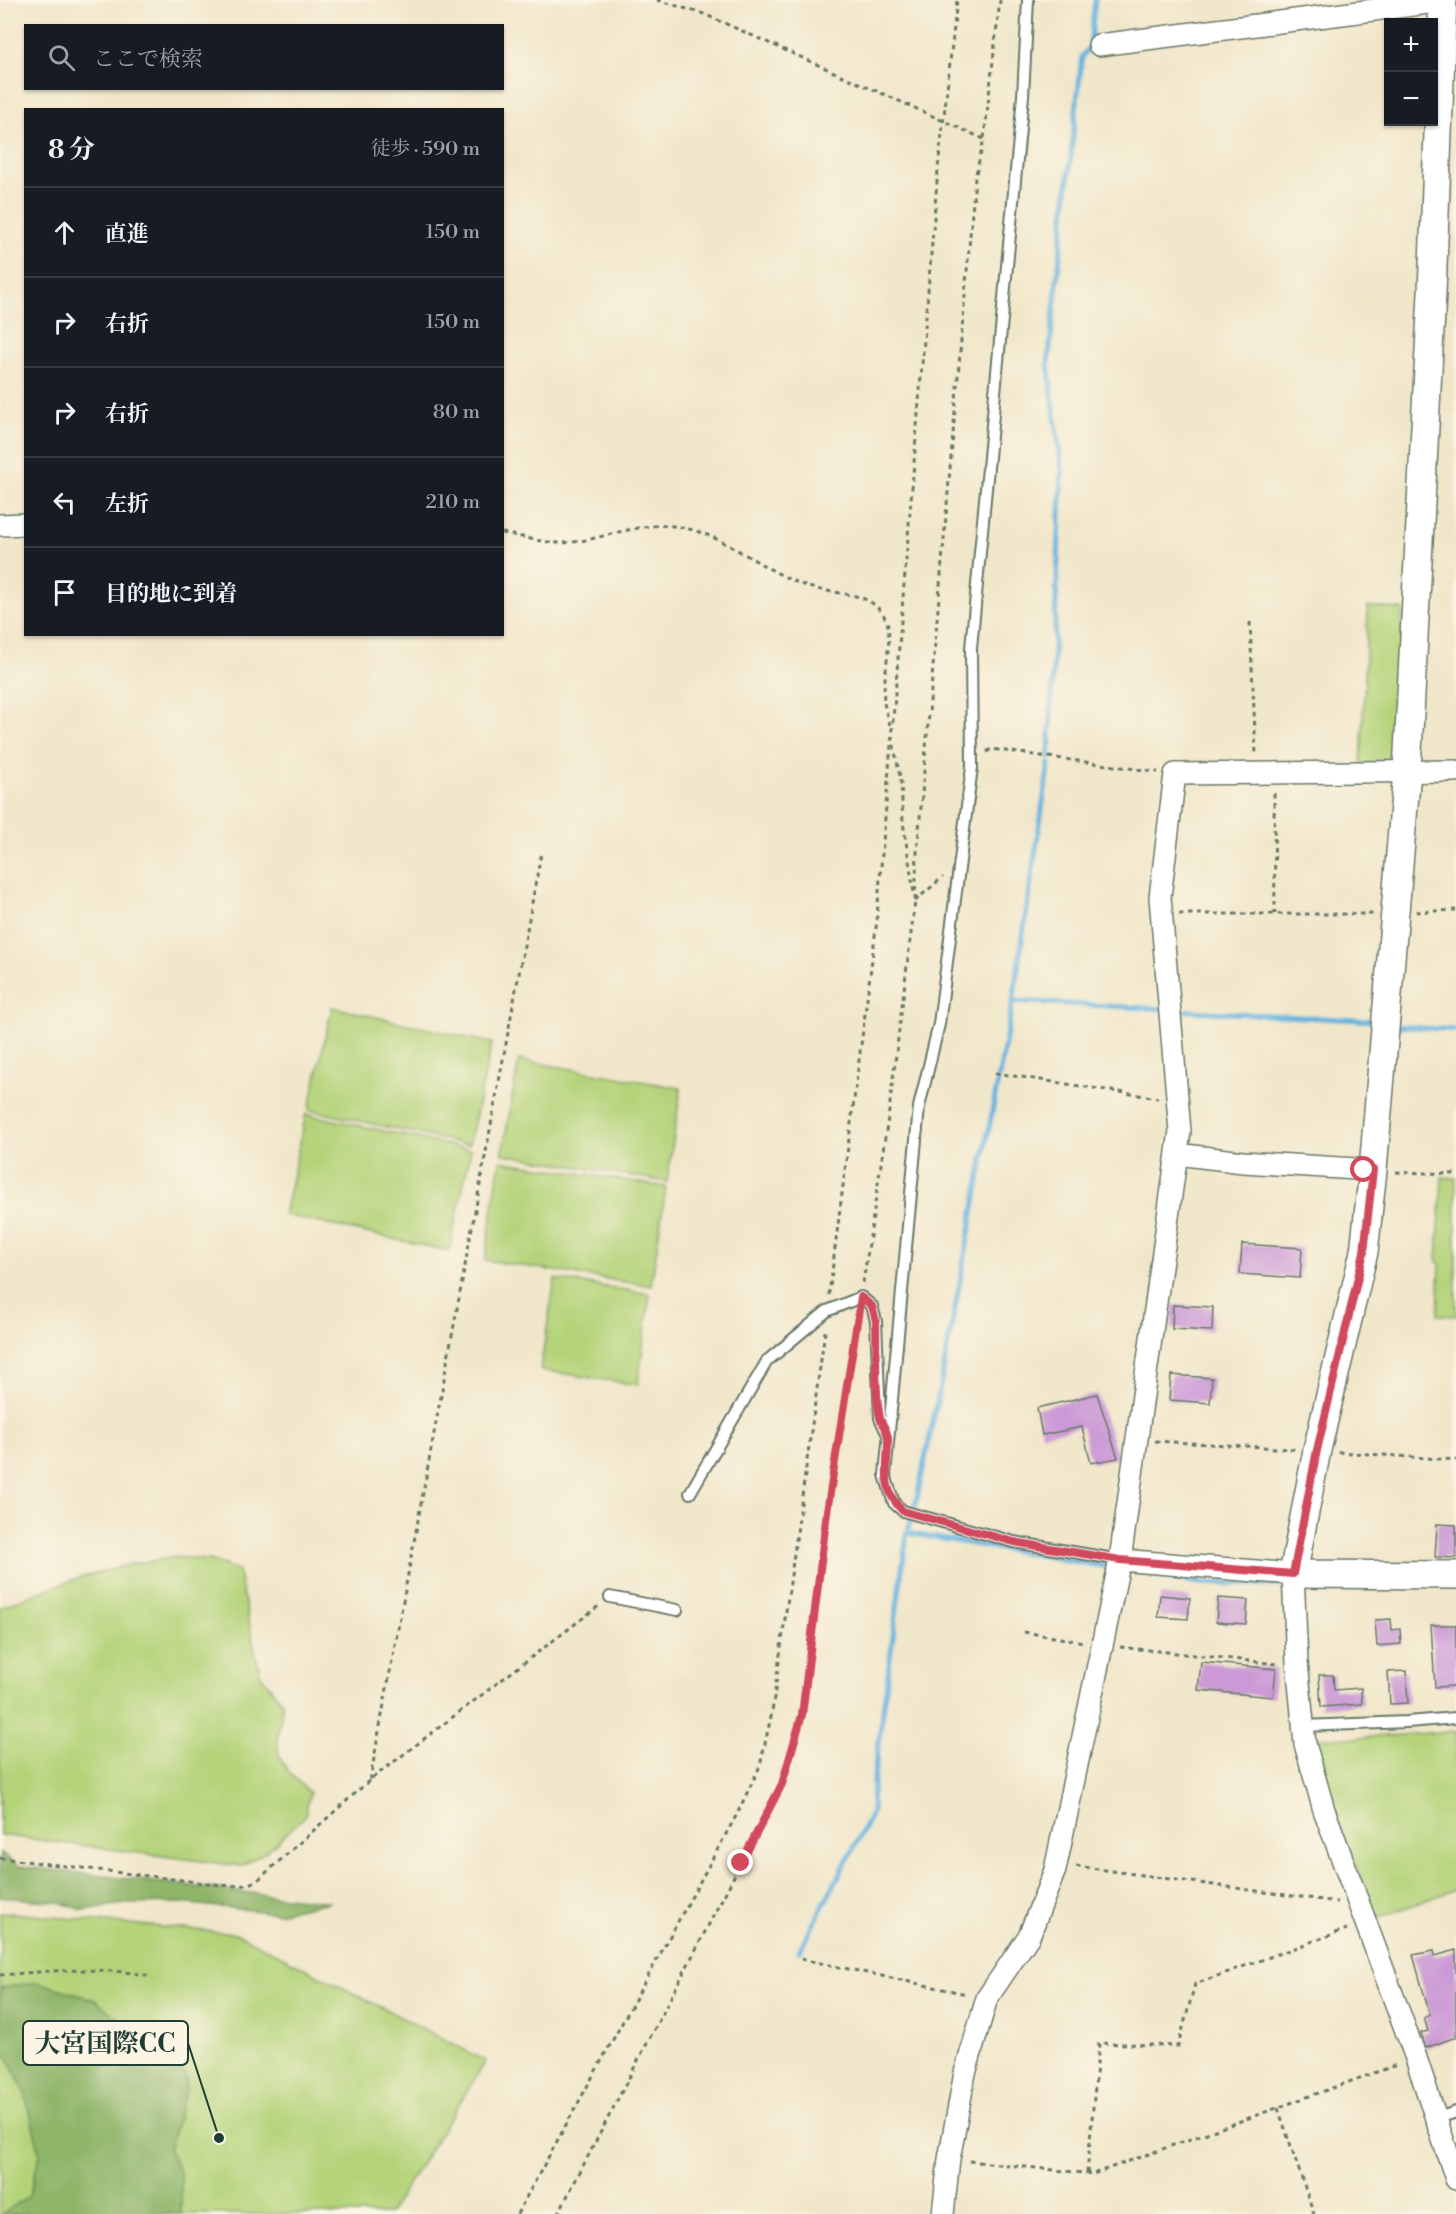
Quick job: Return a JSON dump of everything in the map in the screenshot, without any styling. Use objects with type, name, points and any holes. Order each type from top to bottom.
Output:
[{"type":"street","points":[[1099,45],[1446,0],[1407,771],[1373,1170],[1364,1252],[1317,1450],[1293,1574],[1305,1744],[1324,1810],[1416,2058],[1456,2179]]},
{"type":"street","points":[[0,525],[24,524]]},
{"type":"street","points":[[943,2214],[949,2159],[965,2073],[987,1998],[1029,1936],[1056,1863],[1120,1560],[1180,1131],[1160,897],[1174,774],[1456,771]]},
{"type":"street","points":[[1177,1154],[1373,1170]]},
{"type":"street","points":[[1120,1560],[1293,1574],[1456,1575]]},
{"type":"lane","points":[[1028,0],[1023,96],[971,648],[972,767],[939,1024],[918,1107],[885,1475],[894,1503],[905,1512],[1014,1542],[1120,1560]]},
{"type":"lane","points":[[690,1492],[767,1361],[828,1311],[861,1297],[872,1306],[876,1321],[880,1418],[888,1436]]},
{"type":"lane","points":[[610,1597],[677,1610]]},
{"type":"lane","points":[[1303,1726],[1456,1718]]},
{"type":"lane","points":[[1435,2119],[1456,2112]]},
{"type":"path","points":[[657,0],[704,14],[984,139]]},
{"type":"path","points":[[517,2214],[736,1816],[760,1766],[772,1712],[828,1311],[876,928],[944,121],[957,0]]},
{"type":"path","points":[[558,2214],[782,1784],[802,1715],[827,1512],[889,1111],[915,901],[975,178],[984,139],[1000,0]]},
{"type":"path","points":[[504,533],[558,543],[601,538],[647,527],[672,526],[696,531],[772,572],[810,588],[846,593],[874,602],[888,623],[884,703],[901,782],[903,822],[915,901]]},
{"type":"path","points":[[1250,622],[1266,773],[1275,914]]},
{"type":"path","points":[[972,767],[974,760],[991,750],[1174,774]]},
{"type":"path","points":[[370,1780],[541,854]]},
{"type":"path","points":[[915,901],[943,878],[946,867]]},
{"type":"path","points":[[1162,915],[1394,914],[1456,910]]},
{"type":"path","points":[[995,1073],[1177,1101]]},
{"type":"path","points":[[1373,1170],[1456,1174]]},
{"type":"path","points":[[0,1858],[230,1886],[247,1885],[258,1879],[370,1780],[610,1597]]},
{"type":"path","points":[[1024,1632],[1102,1645],[1298,1666]]},
{"type":"path","points":[[1056,1863],[1363,1914]]},
{"type":"path","points":[[1087,2173],[1099,2043],[1178,2046],[1195,1984],[1363,1914]]},
{"type":"path","points":[[801,1959],[987,1998]]},
{"type":"path","points":[[0,1975],[52,1971],[133,1972],[150,1976]]},
{"type":"path","points":[[949,2159],[1093,2174],[1416,2058]]},
{"type":"path","points":[[1278,2108],[1314,2214]]},
{"type":"green space","points":[[1368,607],[1403,609],[1395,765],[1361,763]]},
{"type":"green space","points":[[332,1007],[492,1043],[469,1145],[309,1110]]},
{"type":"green space","points":[[519,1060],[681,1088],[667,1182],[502,1154]]},
{"type":"green space","points":[[306,1114],[471,1150],[449,1251],[284,1215]]},
{"type":"green space","points":[[500,1161],[666,1187],[651,1286],[485,1260]]},
{"type":"green space","points":[[1442,1177],[1456,1178],[1456,1316],[1438,1315],[1440,1263],[1437,1262]]},
{"type":"green space","points":[[555,1279],[650,1294],[638,1385],[540,1370]]},
{"type":"green space","points":[[176,1557],[210,1560],[238,1570],[260,1674],[283,1704],[278,1734],[279,1754],[289,1772],[310,1793],[305,1816],[266,1852],[241,1866],[0,1835],[0,1607],[75,1579],[132,1564]]},
{"type":"green space","points":[[1456,1731],[1456,1889],[1378,1918],[1350,1851],[1326,1784],[1315,1737],[1357,1738]]},
{"type":"green space","points":[[0,1852],[18,1866],[330,1902],[278,1913],[180,1903],[124,1904],[83,1910],[58,1902],[0,1897]]},
{"type":"green space","points":[[0,1912],[238,1934],[486,2061],[389,2214],[0,2214]]},
{"type":"green space","points":[[37,1982],[95,2000],[128,2026],[141,2055],[186,2073],[186,2089],[169,2150],[181,2175],[181,2214],[2,2214],[29,2196],[40,2154],[24,2090],[0,2043],[0,1988]]},
{"type":"building","points":[[1242,1244],[1302,1248],[1300,1278],[1240,1274]]},
{"type":"building","points":[[1173,1305],[1213,1307],[1212,1331],[1172,1329]]},
{"type":"building","points":[[1171,1375],[1212,1378],[1210,1403],[1169,1400]]},
{"type":"building","points":[[1097,1394],[1118,1458],[1091,1463],[1082,1427],[1042,1435],[1037,1408]]},
{"type":"building","points":[[1437,1524],[1456,1525],[1456,1558],[1435,1557]]},
{"type":"building","points":[[1160,1595],[1190,1598],[1188,1619],[1158,1617]]},
{"type":"building","points":[[1218,1598],[1248,1600],[1246,1624],[1216,1622]]},
{"type":"building","points":[[1391,1619],[1392,1630],[1400,1629],[1401,1644],[1377,1646],[1375,1620]]},
{"type":"building","points":[[1431,1625],[1456,1625],[1456,1686],[1435,1687]]},
{"type":"building","points":[[1201,1662],[1276,1669],[1273,1697],[1198,1690]]},
{"type":"building","points":[[1406,1671],[1408,1703],[1390,1704],[1388,1672]]},
{"type":"building","points":[[1319,1675],[1333,1675],[1334,1690],[1361,1688],[1362,1704],[1321,1707]]},
{"type":"building","points":[[1456,1950],[1456,2037],[1426,2048],[1421,2033],[1428,2031],[1424,2018],[1430,2015],[1413,1955],[1434,1951],[1435,1956]]},
{"type":"waterway","points":[[1049,757],[1062,471],[1048,364],[1082,56],[1090,46],[1095,0]]},
{"type":"waterway","points":[[799,1951],[872,1813],[873,1784],[907,1533],[917,1498],[942,1377],[1013,1001],[1049,763]]},
{"type":"waterway","points":[[1013,1001],[1165,1009]]},
{"type":"waterway","points":[[1174,1010],[1374,1021],[1374,1018]]},
{"type":"waterway","points":[[1397,1026],[1456,1030]]},
{"type":"waterway","points":[[907,1533],[1114,1568]]},
{"type":"waterway","points":[[1126,1570],[1200,1583],[1289,1585]]},
{"type":"place","name":"大宮国際CC","points":[[219,2138]]},
{"type":"route","points":[[741,1863],[782,1784],[802,1715],[827,1512],[861,1297],[872,1306],[876,1321],[880,1418],[888,1436],[885,1475],[894,1503],[903,1511],[950,1526],[1014,1542],[1120,1560],[1293,1574],[1317,1450],[1364,1252],[1373,1170],[1364,1170]]}]
